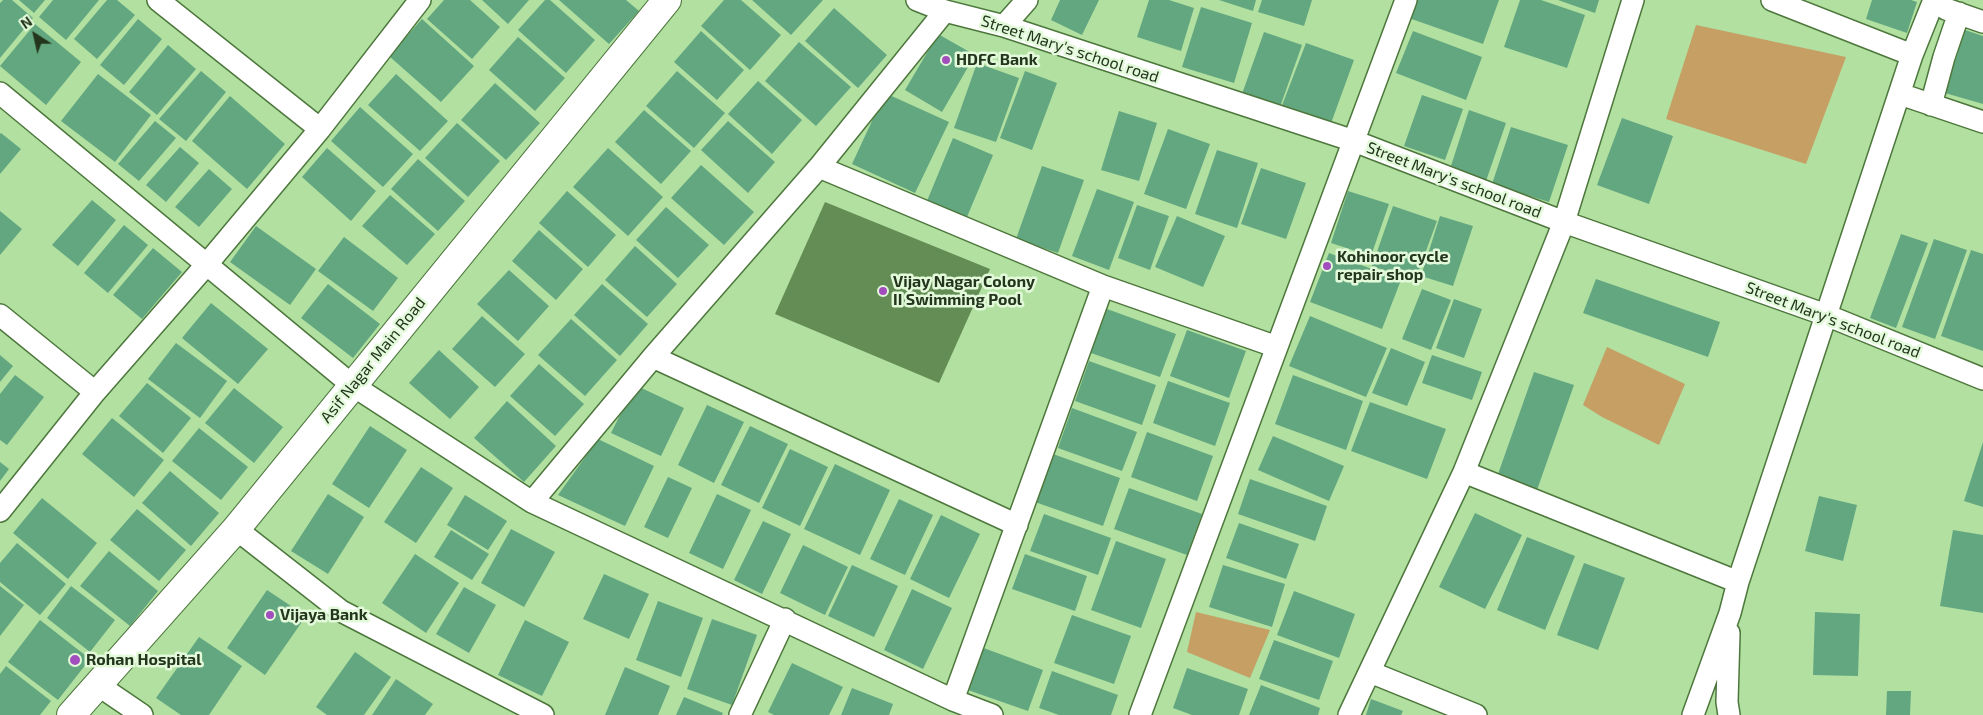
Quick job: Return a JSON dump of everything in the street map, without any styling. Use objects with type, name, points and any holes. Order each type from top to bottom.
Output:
[{"type":"street","points":[[158,0],[320,129]]},
{"type":"street","points":[[0,511],[95,392],[207,264],[320,129],[420,0]]},
{"type":"street","name":"Asif Nagar Main Road","points":[[71,715],[236,529],[668,0]]},
{"type":"street","name":"Street Mary's school road","points":[[918,0],[945,11],[1004,26],[1354,141],[1564,222],[1826,315],[1983,379]]},
{"type":"street","points":[[1004,26],[1027,0]]},
{"type":"street","points":[[1140,715],[1406,0]]},
{"type":"street","points":[[1349,715],[1464,472],[1564,222],[1633,0]]},
{"type":"street","points":[[1772,0],[1914,51],[1944,57]]},
{"type":"street","points":[[1693,715],[1730,613],[1738,582],[1826,315],[1914,51],[1933,2],[1983,22]]},
{"type":"street","points":[[532,502],[653,357],[819,167],[945,11]]},
{"type":"street","points":[[1931,105],[1944,57],[1959,13]]},
{"type":"street","points":[[0,93],[352,385],[532,502],[953,700],[992,715]]},
{"type":"street","points":[[1900,94],[1983,122]]},
{"type":"street","points":[[819,167],[1103,286],[1278,347]]},
{"type":"street","points":[[953,700],[1103,286]]},
{"type":"street","points":[[0,315],[95,392]]},
{"type":"street","points":[[653,357],[1017,525]]},
{"type":"street","points":[[1464,472],[1738,582]]},
{"type":"street","points":[[236,529],[341,611],[543,715]]},
{"type":"street","points":[[1729,715],[1727,702],[1730,613]]},
{"type":"street","points":[[740,715],[784,620]]},
{"type":"street","points":[[1370,672],[1476,715]]},
{"type":"street","points":[[98,684],[142,715]]},
{"type":"shaded area","points":[[1696,25],[1846,57],[1806,164],[1666,119]]},
{"type":"shaded area","name":"Vijay Nagar Colony II Swimming Pool","points":[[825,202],[990,269],[939,383],[775,314]]},
{"type":"shaded area","points":[[1607,347],[1685,384],[1659,445],[1602,417],[1583,405]]},
{"type":"shaded area","points":[[1196,612],[1270,630],[1250,678],[1187,652]]},
{"type":"building","points":[[3,0],[12,0],[33,18],[0,58],[0,3]]},
{"type":"building","points":[[19,0],[45,0],[34,13]]},
{"type":"building","points":[[53,0],[99,0],[66,40],[39,17]]},
{"type":"building","points":[[107,0],[117,0],[135,15],[97,59],[74,39]]},
{"type":"building","points":[[444,0],[470,0],[500,27],[472,59],[427,19]]},
{"type":"building","points":[[482,0],[529,0],[508,24]]},
{"type":"building","points":[[545,0],[550,0],[595,40],[566,73],[518,30]]},
{"type":"building","points":[[559,0],[626,0],[639,11],[609,44]]},
{"type":"building","points":[[724,0],[741,0],[781,35],[750,70],[701,26]]},
{"type":"building","points":[[752,0],[823,0],[791,35]]},
{"type":"building","points":[[1060,0],[1099,0],[1082,35],[1051,20]]},
{"type":"building","points":[[1149,0],[1169,0],[1194,8],[1181,51],[1137,37]]},
{"type":"building","points":[[1219,0],[1256,0],[1253,11]]},
{"type":"building","points":[[1262,0],[1312,0],[1304,26],[1258,12]]},
{"type":"building","points":[[1409,0],[1499,0],[1483,44],[1403,16]]},
{"type":"building","points":[[1520,0],[1541,0],[1585,15],[1567,68],[1504,47]]},
{"type":"building","points":[[1558,0],[1599,0],[1595,13]]},
{"type":"building","points":[[1872,0],[1911,0],[1917,2],[1907,33],[1866,19]]},
{"type":"building","points":[[1201,7],[1252,23],[1234,83],[1182,67]]},
{"type":"building","points":[[834,8],[887,55],[858,88],[805,41]]},
{"type":"building","points":[[138,19],[162,39],[124,85],[100,65]]},
{"type":"building","points":[[422,19],[474,66],[441,102],[389,56]]},
{"type":"building","points":[[35,24],[81,62],[46,105],[0,66]]},
{"type":"building","points":[[1965,30],[1983,36],[1983,104],[1945,93]]},
{"type":"building","points":[[701,31],[744,70],[717,100],[674,62]]},
{"type":"building","points":[[1413,31],[1482,57],[1466,100],[1396,73]]},
{"type":"building","points":[[1264,32],[1302,45],[1280,107],[1242,94]]},
{"type":"building","points":[[938,34],[975,55],[942,112],[905,90]]},
{"type":"building","points":[[518,37],[565,78],[535,111],[489,70]]},
{"type":"building","points":[[799,42],[851,87],[816,126],[765,81]]},
{"type":"building","points":[[1306,43],[1354,60],[1330,126],[1281,108]]},
{"type":"building","points":[[168,45],[196,69],[157,115],[129,92]]},
{"type":"building","points":[[977,63],[1019,78],[996,142],[954,128]]},
{"type":"building","points":[[201,71],[226,92],[186,141],[159,119]]},
{"type":"building","points":[[677,71],[725,113],[694,148],[646,106]]},
{"type":"building","points":[[1025,71],[1057,83],[1032,150],[1000,138]]},
{"type":"building","points":[[98,74],[151,115],[115,162],[61,121]]},
{"type":"building","points":[[396,74],[448,121],[420,151],[368,105]]},
{"type":"building","points":[[758,81],[802,120],[772,154],[728,114]]},
{"type":"building","points":[[495,83],[540,123],[506,160],[461,120]]},
{"type":"building","points":[[885,93],[949,122],[915,193],[852,164]]},
{"type":"building","points":[[1422,95],[1463,109],[1445,160],[1404,146]]},
{"type":"building","points":[[230,96],[285,144],[247,189],[192,141]]},
{"type":"building","points":[[360,107],[413,154],[383,187],[331,141]]},
{"type":"building","points":[[644,110],[691,151],[661,184],[615,142]]},
{"type":"building","points":[[1469,110],[1506,123],[1486,181],[1450,169]]},
{"type":"building","points":[[1119,111],[1157,123],[1139,181],[1101,170]]},
{"type":"building","points":[[1622,118],[1673,136],[1649,204],[1597,185]]},
{"type":"building","points":[[155,121],[176,138],[139,181],[118,164]]},
{"type":"building","points":[[728,121],[775,162],[748,193],[701,150]]},
{"type":"building","points":[[457,123],[500,161],[468,197],[425,158]]},
{"type":"building","points":[[1511,127],[1568,145],[1549,202],[1492,184]]},
{"type":"building","points":[[1168,129],[1210,144],[1186,209],[1144,194]]},
{"type":"building","points":[[0,134],[21,149],[0,174]]},
{"type":"building","points":[[953,138],[993,155],[967,217],[927,201]]},
{"type":"building","points":[[180,147],[199,163],[166,202],[146,185]]},
{"type":"building","points":[[327,148],[376,191],[351,221],[302,177]]},
{"type":"building","points":[[608,148],[663,197],[628,236],[573,187]]},
{"type":"building","points":[[1217,150],[1258,163],[1237,228],[1195,214]]},
{"type":"building","points":[[418,159],[465,201],[438,231],[391,189]]},
{"type":"building","points":[[701,165],[754,212],[724,245],[671,198]]},
{"type":"building","points":[[1042,166],[1084,180],[1058,253],[1016,239]]},
{"type":"building","points":[[1261,168],[1306,183],[1286,239],[1241,224]]},
{"type":"building","points":[[209,169],[232,189],[199,227],[175,207]]},
{"type":"building","points":[[1097,189],[1134,202],[1109,270],[1072,256]]},
{"type":"building","points":[[567,191],[616,235],[588,267],[539,223]]},
{"type":"building","points":[[1348,191],[1389,204],[1371,256],[1331,243]]},
{"type":"building","points":[[390,195],[435,234],[407,265],[362,226]]},
{"type":"building","points":[[92,200],[116,220],[78,266],[52,245]]},
{"type":"building","points":[[1137,205],[1169,216],[1150,270],[1118,258]]},
{"type":"building","points":[[1393,206],[1437,221],[1415,281],[1372,266]]},
{"type":"building","points":[[666,207],[709,245],[678,278],[636,240]]},
{"type":"building","points":[[0,211],[22,229],[0,255]]},
{"type":"building","points":[[1177,216],[1225,236],[1203,287],[1155,267]]},
{"type":"building","points":[[1440,216],[1473,226],[1453,286],[1421,276]]},
{"type":"building","points":[[124,225],[148,245],[108,293],[84,273]]},
{"type":"building","points":[[256,226],[316,269],[290,305],[230,262]]},
{"type":"building","points":[[539,230],[583,269],[556,300],[512,261]]},
{"type":"building","points":[[1901,234],[1928,243],[1896,328],[1870,318]]},
{"type":"building","points":[[344,237],[398,278],[373,311],[318,271]]},
{"type":"building","points":[[1934,239],[1967,250],[1935,339],[1902,327]]},
{"type":"building","points":[[635,246],[677,284],[647,317],[605,280]]},
{"type":"building","points":[[153,248],[182,272],[142,319],[113,295]]},
{"type":"building","points":[[1971,250],[1983,254],[1983,351],[1941,336]]},
{"type":"building","points":[[1329,253],[1401,280],[1382,329],[1310,302]]},
{"type":"building","points":[[509,270],[549,306],[518,341],[477,304]]},
{"type":"building","points":[[1596,279],[1720,322],[1708,357],[1583,313]]},
{"type":"building","points":[[328,284],[380,324],[353,358],[301,318]]},
{"type":"building","points":[[602,284],[648,324],[620,356],[574,315]]},
{"type":"building","points":[[1422,289],[1451,300],[1431,350],[1402,339]]},
{"type":"building","points":[[1454,299],[1482,309],[1464,358],[1436,348]]},
{"type":"building","points":[[211,303],[268,349],[238,384],[182,338]]},
{"type":"building","points":[[1107,309],[1176,334],[1160,377],[1091,353]]},
{"type":"building","points":[[482,316],[525,354],[495,387],[452,349]]},
{"type":"building","points":[[1310,316],[1387,348],[1366,397],[1289,366]]},
{"type":"building","points":[[571,319],[617,360],[585,396],[538,355]]},
{"type":"building","points":[[1187,330],[1246,351],[1229,398],[1170,376]]},
{"type":"building","points":[[176,343],[227,381],[200,418],[148,379]]},
{"type":"building","points":[[1391,348],[1425,362],[1407,406],[1372,393]]},
{"type":"building","points":[[439,350],[479,387],[450,419],[409,383]]},
{"type":"building","points":[[0,355],[13,366],[0,382]]},
{"type":"building","points":[[1432,355],[1482,372],[1472,400],[1422,383]]},
{"type":"building","points":[[1089,361],[1156,385],[1142,425],[1075,401]]},
{"type":"building","points":[[539,364],[584,404],[555,436],[510,396]]},
{"type":"building","points":[[1534,372],[1574,385],[1537,490],[1497,477]]},
{"type":"building","points":[[15,375],[44,397],[7,445],[0,440],[0,394]]},
{"type":"building","points":[[1293,375],[1363,401],[1346,450],[1275,424]]},
{"type":"building","points":[[1168,381],[1230,403],[1215,446],[1153,423]]},
{"type":"building","points":[[147,383],[191,418],[163,453],[119,416]]},
{"type":"building","points":[[635,385],[684,408],[661,456],[611,433]]},
{"type":"building","points":[[234,388],[283,427],[254,463],[205,423]]},
{"type":"building","points":[[507,401],[556,446],[524,482],[474,438]]},
{"type":"building","points":[[1370,402],[1446,429],[1427,479],[1351,451]]},
{"type":"building","points":[[707,405],[744,422],[714,483],[678,465]]},
{"type":"building","points":[[1072,408],[1137,432],[1122,471],[1058,448]]},
{"type":"building","points":[[112,418],[164,460],[134,497],[82,454]]},
{"type":"building","points":[[370,426],[407,450],[369,508],[332,484]]},
{"type":"building","points":[[750,426],[788,444],[759,503],[721,485]]},
{"type":"building","points":[[199,428],[248,467],[221,500],[172,461]]},
{"type":"building","points":[[1147,432],[1213,456],[1197,501],[1131,477]]},
{"type":"building","points":[[1273,436],[1344,466],[1329,501],[1258,470]]},
{"type":"building","points":[[598,439],[654,466],[625,526],[558,495]]},
{"type":"building","points":[[1983,442],[1983,507],[1964,501]]},
{"type":"building","points":[[790,449],[828,467],[800,526],[762,508]]},
{"type":"building","points":[[1053,454],[1120,478],[1103,526],[1035,502]]},
{"type":"building","points":[[0,462],[9,469],[0,481]]},
{"type":"building","points":[[835,464],[890,490],[860,555],[804,529]]},
{"type":"building","points":[[421,467],[453,488],[416,543],[384,522]]},
{"type":"building","points":[[170,471],[219,513],[191,546],[142,503]]},
{"type":"building","points":[[668,477],[692,488],[668,538],[644,527]]},
{"type":"building","points":[[1250,479],[1327,506],[1315,541],[1238,514]]},
{"type":"building","points":[[1129,488],[1202,514],[1187,555],[1114,529]]},
{"type":"building","points":[[328,494],[364,517],[328,574],[291,551]]},
{"type":"building","points":[[717,494],[751,510],[723,569],[689,553]]},
{"type":"building","points":[[465,495],[507,521],[488,550],[447,525]]},
{"type":"building","points":[[1819,496],[1857,505],[1843,561],[1805,551]]},
{"type":"building","points":[[42,498],[97,543],[68,579],[13,533]]},
{"type":"building","points":[[899,499],[933,515],[905,575],[870,559]]},
{"type":"building","points":[[137,509],[186,550],[159,581],[110,540]]},
{"type":"building","points":[[1475,513],[1522,535],[1485,609],[1439,587]]},
{"type":"building","points":[[1044,514],[1111,538],[1098,575],[1030,551]]},
{"type":"building","points":[[941,515],[980,534],[949,598],[910,579]]},
{"type":"building","points":[[763,521],[791,534],[762,594],[734,580]]},
{"type":"building","points":[[1239,523],[1299,544],[1286,579],[1226,558]]},
{"type":"building","points":[[511,529],[555,552],[524,607],[481,583]]},
{"type":"building","points":[[451,530],[489,554],[472,580],[434,557]]},
{"type":"building","points":[[1953,530],[1983,535],[1983,613],[1940,606]]},
{"type":"building","points":[[1527,537],[1575,556],[1545,630],[1497,610]]},
{"type":"building","points":[[1116,541],[1166,559],[1141,628],[1091,610]]},
{"type":"building","points":[[17,543],[66,584],[40,615],[0,582],[0,563]]},
{"type":"building","points":[[803,545],[848,567],[825,615],[780,593]]},
{"type":"building","points":[[109,551],[158,591],[130,626],[80,586]]},
{"type":"building","points":[[415,554],[459,583],[426,633],[382,603]]},
{"type":"building","points":[[1025,554],[1087,576],[1075,611],[1012,589]]},
{"type":"building","points":[[1584,563],[1625,578],[1598,650],[1557,635]]},
{"type":"building","points":[[852,565],[898,586],[874,637],[828,616]]},
{"type":"building","points":[[1223,565],[1285,584],[1272,627],[1209,607]]},
{"type":"building","points":[[604,574],[649,594],[629,639],[583,619]]},
{"type":"building","points":[[0,586],[24,605],[0,636]]},
{"type":"building","points":[[71,586],[115,620],[90,652],[47,618]]},
{"type":"building","points":[[464,587],[496,605],[469,653],[436,634]]},
{"type":"building","points":[[912,589],[952,608],[923,669],[884,650]]},
{"type":"building","points":[[267,590],[306,616],[265,675],[227,648]]},
{"type":"building","points":[[1294,591],[1355,614],[1339,658],[1277,635]]},
{"type":"building","points":[[658,601],[703,618],[681,677],[636,660]]},
{"type":"building","points":[[1815,612],[1860,614],[1858,676],[1813,675]]},
{"type":"building","points":[[1072,615],[1131,636],[1114,684],[1054,663]]},
{"type":"building","points":[[712,619],[757,635],[732,705],[687,689]]},
{"type":"building","points":[[40,620],[90,659],[58,700],[8,662]]},
{"type":"building","points":[[525,620],[569,642],[542,696],[498,675]]},
{"type":"building","points":[[199,637],[242,666],[209,715],[181,715],[156,698]]},
{"type":"building","points":[[1274,640],[1333,661],[1319,700],[1259,679]]},
{"type":"building","points":[[981,647],[1043,670],[1028,711],[965,689]]},
{"type":"building","points":[[355,652],[391,677],[364,715],[327,715],[316,707]]},
{"type":"building","points":[[792,663],[843,687],[829,715],[774,715],[768,712]]},
{"type":"building","points":[[6,666],[51,701],[40,715],[0,715],[0,674]]},
{"type":"building","points":[[625,667],[670,686],[658,715],[605,715]]},
{"type":"building","points":[[1187,668],[1248,689],[1239,715],[1192,715],[1173,708]]},
{"type":"building","points":[[1052,671],[1118,695],[1111,715],[1059,715],[1039,708]]},
{"type":"building","points":[[396,679],[433,704],[425,715],[372,715]]},
{"type":"building","points":[[1261,685],[1320,708],[1318,715],[1249,715]]},
{"type":"building","points":[[852,688],[893,704],[889,715],[841,715]]},
{"type":"building","points":[[1887,691],[1911,691],[1910,715],[1886,715]]},
{"type":"building","points":[[684,697],[723,713],[722,715],[676,715]]},
{"type":"building","points":[[1371,699],[1403,711],[1401,715],[1366,715]]},
{"type":"place","name":"HDFC Bank","points":[[946,60]]},
{"type":"place","name":"Kohinoor cycle repair shop","points":[[1327,266]]},
{"type":"place","name":"Vijay Nagar Colony II Swimming Pool","points":[[883,291]]},
{"type":"place","name":"Vijaya Bank","points":[[270,615]]},
{"type":"place","name":"Rohan Hospital","points":[[75,660]]}]
